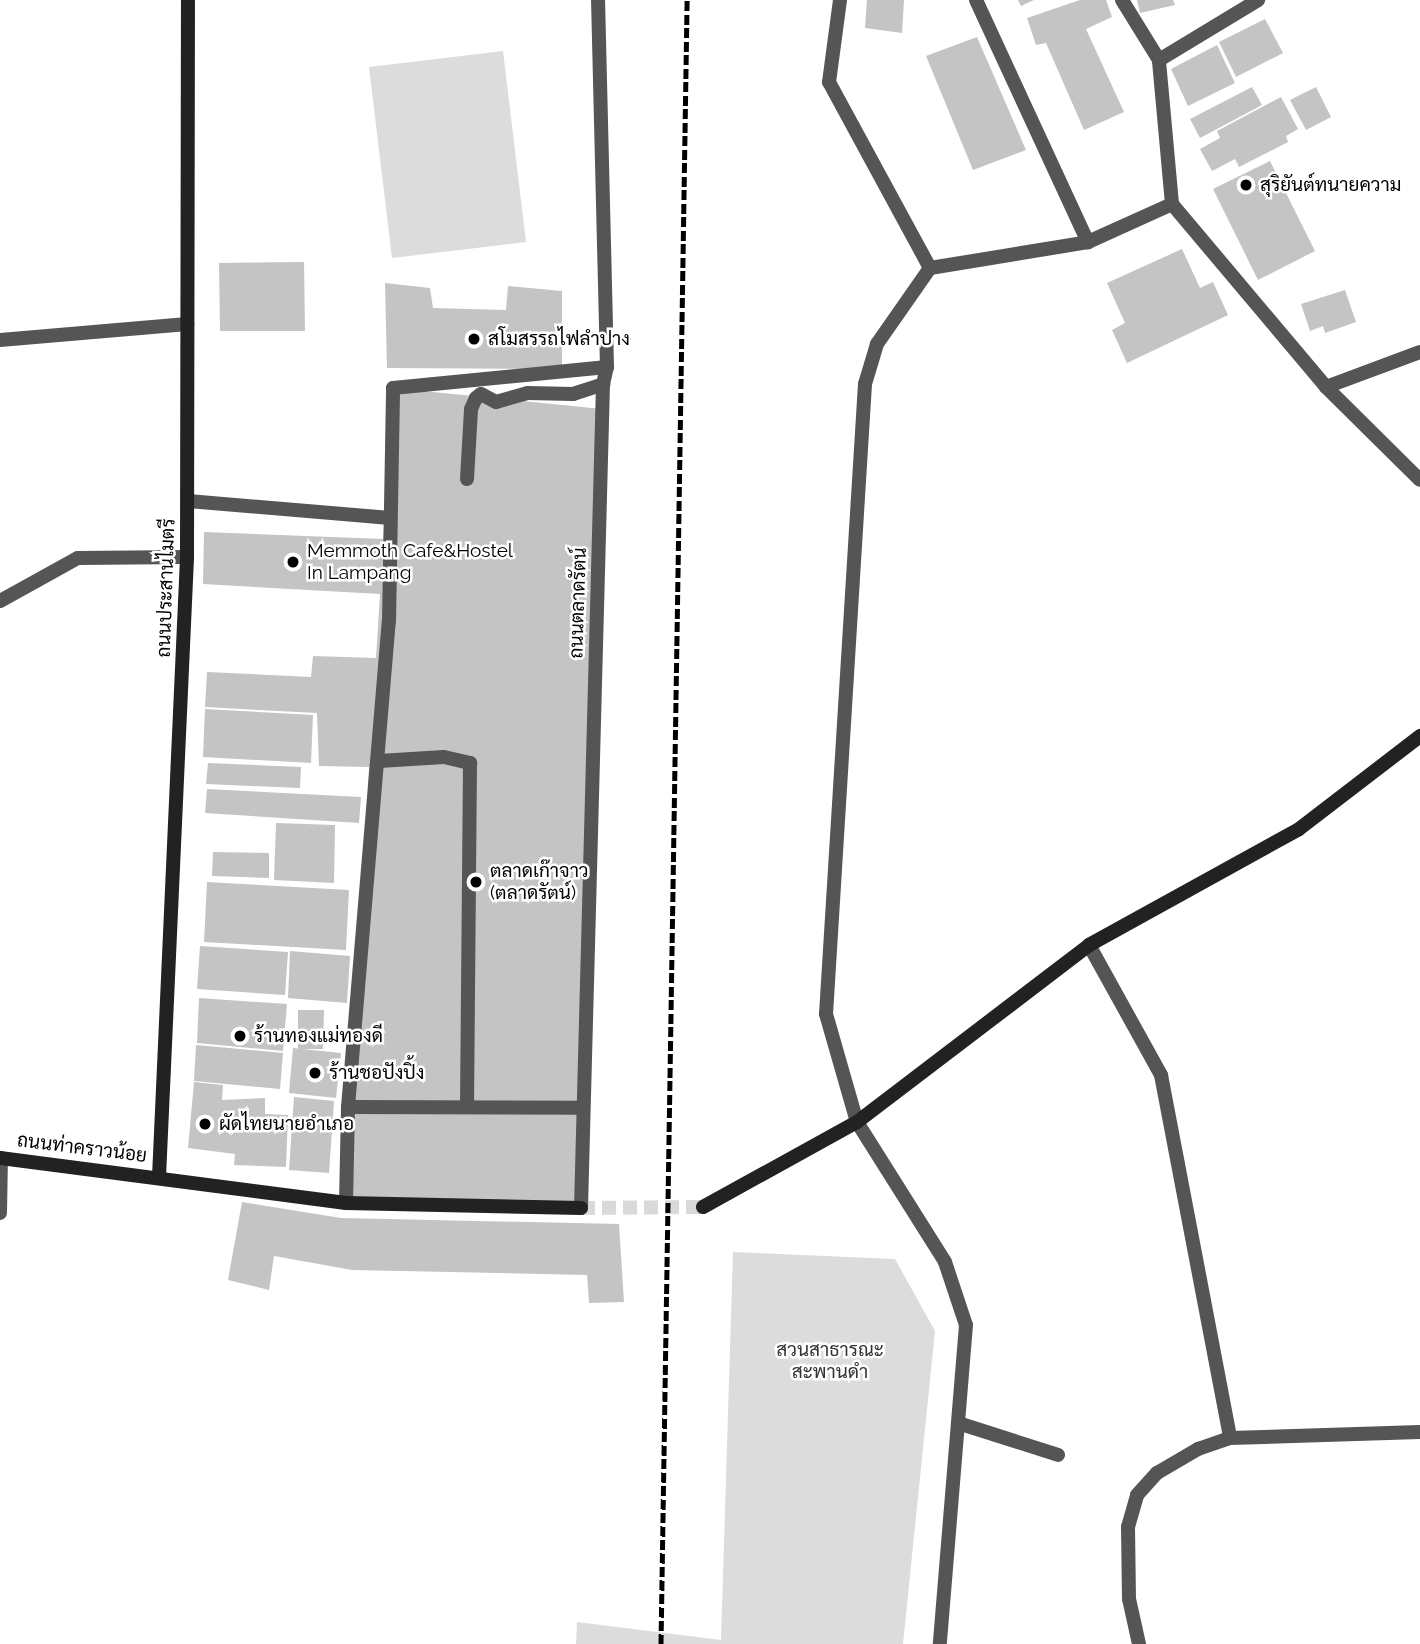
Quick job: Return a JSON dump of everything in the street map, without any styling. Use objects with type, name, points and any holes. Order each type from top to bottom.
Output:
[{"type":"street","name":"ถนนประสานไมตรี","points":[[159,1177],[187,557],[188,0]]},
{"type":"street","name":"ถนนตลาดรัตน์","points":[[581,1208],[603,384],[607,367],[598,0]]},
{"type":"street","points":[[840,0],[829,82],[930,268]]},
{"type":"street","points":[[975,0],[1088,242]]},
{"type":"street","points":[[1122,0],[1159,60],[1172,204],[1326,387],[1420,480]]},
{"type":"street","points":[[1159,60],[1258,0]]},
{"type":"street","points":[[940,1644],[966,1325],[945,1262],[857,1122],[826,1014],[865,384],[877,344],[930,268],[1088,242],[1172,204]]},
{"type":"street","points":[[0,340],[187,324]]},
{"type":"street","points":[[1326,387],[1420,352]]},
{"type":"street","points":[[346,1203],[348,1107],[389,622],[393,388],[607,367]]},
{"type":"street","points":[[467,479],[471,409],[475,398],[481,394],[496,402],[528,393],[573,394],[603,384]]},
{"type":"street","points":[[188,501],[390,518]]},
{"type":"street","points":[[0,601],[78,558],[187,557]]},
{"type":"street","points":[[703,1207],[857,1122],[1089,945],[1299,829],[1420,736]]},
{"type":"street","points":[[379,761],[444,757],[470,763],[467,1105]]},
{"type":"street","points":[[1089,945],[1161,1075],[1230,1437]]},
{"type":"street","points":[[348,1107],[467,1105],[583,1108]]},
{"type":"street","points":[[0,1158],[0,1213]]},
{"type":"street","name":"ถนนท่าคราวน้อย","points":[[0,1158],[346,1203],[581,1208]]},
{"type":"street","points":[[958,1423],[1058,1455]]},
{"type":"street","points":[[1139,1644],[1129,1599],[1128,1527],[1137,1495],[1157,1473],[1198,1449],[1230,1437],[1420,1433]]},
{"type":"green space","points":[[503,51],[526,242],[392,258],[369,67]]},
{"type":"green space","name":"สวนสาธารณะ สะพานดำ","points":[[733,1252],[895,1259],[935,1331],[903,1644],[576,1644],[577,1622],[721,1640]]},
{"type":"building","points":[[867,0],[904,0],[902,33],[865,28]]},
{"type":"building","points":[[1018,0],[1034,0],[1021,6]]},
{"type":"building","points":[[1080,0],[1106,0],[1112,17],[1086,29],[1124,112],[1084,130],[1046,43],[1036,45],[1027,18]]},
{"type":"building","points":[[1137,0],[1173,0],[1175,5],[1140,13]]},
{"type":"building","points":[[1265,19],[1283,53],[1236,77],[1219,42]]},
{"type":"building","points":[[977,37],[1026,150],[973,170],[926,56]]},
{"type":"building","points":[[1217,45],[1235,83],[1188,106],[1171,69]]},
{"type":"building","points":[[1252,87],[1262,105],[1200,138],[1190,119]]},
{"type":"building","points":[[1316,87],[1331,117],[1306,130],[1290,100]]},
{"type":"building","points":[[1281,97],[1298,129],[1286,136],[1288,142],[1239,167],[1235,159],[1212,171],[1200,149],[1220,138],[1217,131]]},
{"type":"building","points":[[1270,161],[1315,251],[1258,280],[1213,189]]},
{"type":"building","points":[[1182,249],[1200,288],[1213,282],[1228,315],[1127,363],[1112,330],[1125,323],[1107,283]]},
{"type":"building","points":[[304,262],[305,331],[220,331],[219,263]]},
{"type":"building","name":"สโมสรรถไฟลำปาง","points":[[385,283],[430,288],[433,308],[506,310],[508,286],[562,291],[562,369],[387,368]]},
{"type":"building","points":[[1345,290],[1356,322],[1325,333],[1323,326],[1310,331],[1301,304]]},
{"type":"building","name":"ตลาดเก๊าจาว (ตลาดรัตน์)","points":[[393,388],[602,409],[581,1208],[346,1203],[369,767],[319,766],[317,713],[205,707],[207,672],[311,677],[313,656],[376,658],[380,594],[203,584],[204,532],[383,539]]},
{"type":"building","points":[[205,709],[313,715],[311,763],[203,757]]},
{"type":"building","points":[[208,763],[301,767],[300,788],[206,784]]},
{"type":"building","points":[[207,789],[361,797],[359,823],[205,813]]},
{"type":"building","points":[[276,823],[335,825],[334,883],[274,880]]},
{"type":"building","points":[[213,852],[269,853],[269,878],[212,876]]},
{"type":"building","points":[[207,882],[349,890],[346,950],[204,942]]},
{"type":"building","points":[[200,946],[288,952],[285,995],[197,989]]},
{"type":"building","points":[[290,951],[350,956],[347,1003],[288,998]]},
{"type":"building","points":[[199,998],[287,1004],[283,1051],[197,1043]]},
{"type":"building","points":[[298,1010],[324,1010],[323,1049],[298,1049]]},
{"type":"building","points":[[196,1045],[283,1053],[280,1089],[194,1081]]},
{"type":"building","name":"ร้านชอปังปิ้ง","points":[[293,1048],[341,1053],[336,1098],[289,1093]]},
{"type":"building","points":[[194,1082],[223,1085],[222,1100],[265,1098],[265,1114],[288,1115],[286,1167],[234,1165],[235,1154],[188,1148]]},
{"type":"building","points":[[294,1097],[334,1101],[329,1173],[289,1170]]},
{"type":"building","points":[[242,1202],[341,1218],[619,1224],[624,1302],[589,1303],[587,1275],[352,1270],[274,1256],[269,1290],[228,1280]]},
{"type":"tunnel","points":[[581,1208],[703,1207]]},
{"type":"railway","points":[[661,1644],[687,0]]},
{"type":"place","name":"สุริยันต์ทนายความ","points":[[1246,185]]},
{"type":"place","name":"สโมสรรถไฟลำปาง","points":[[474,339]]},
{"type":"place","name":"Memmoth Cafe&Hostel In Lampang","points":[[293,562]]},
{"type":"place","name":"ตลาดเก๊าจาว (ตลาดรัตน์)","points":[[476,882]]},
{"type":"place","name":"ร้านทองแม่ทองดี","points":[[240,1036]]},
{"type":"place","name":"ร้านชอปังปิ้ง","points":[[315,1073]]},
{"type":"place","name":"ผัดไทยนายอำเภอ","points":[[205,1124]]}]
